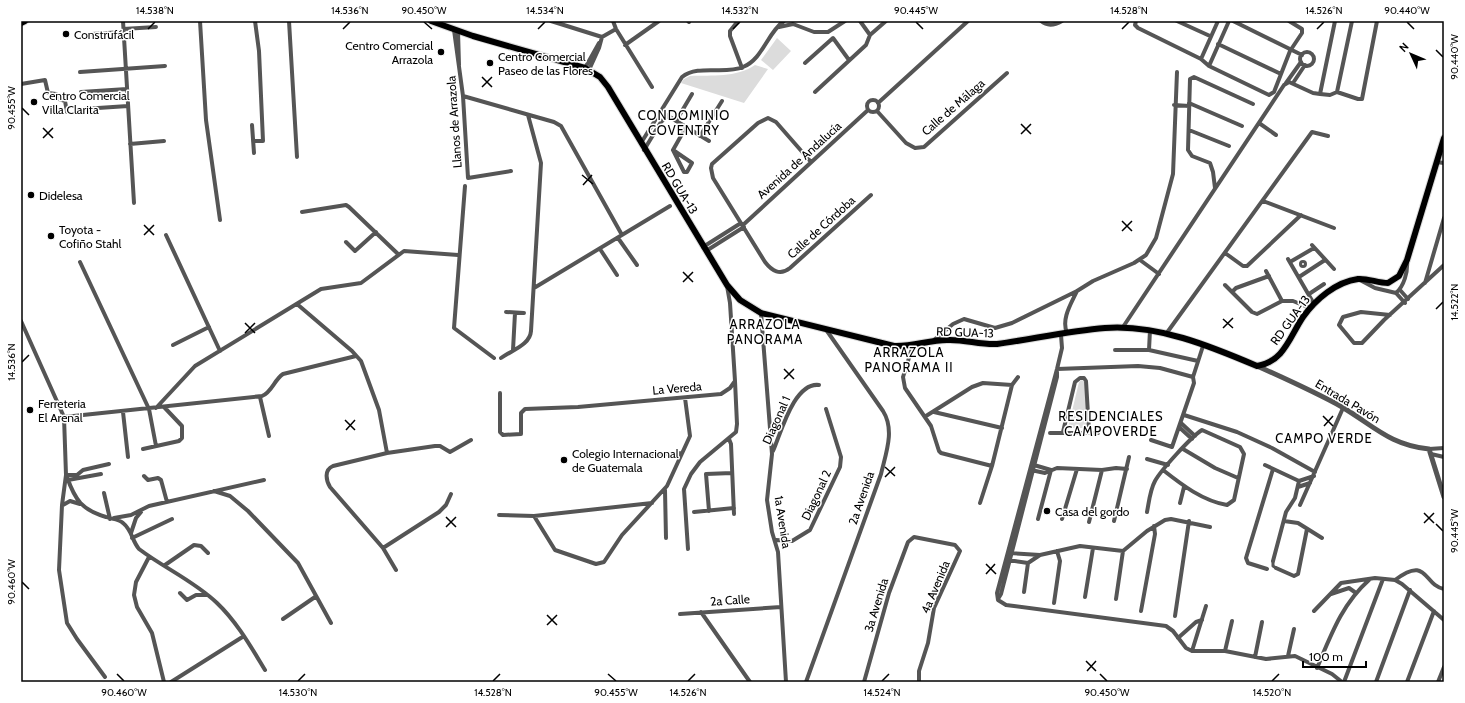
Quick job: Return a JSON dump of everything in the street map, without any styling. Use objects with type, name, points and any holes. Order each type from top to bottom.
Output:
[{"type":"main road","points":[[21,23],[25,21]]},
{"type":"main road","name":"RD GUA-13","points":[[431,21],[456,30],[587,69],[596,74],[605,82],[644,150],[727,286],[740,300],[761,315],[894,346],[913,346],[934,341],[953,340],[985,344],[1106,328],[1123,328],[1150,330],[1166,334],[1257,366],[1269,362],[1281,353],[1312,306],[1325,294],[1340,284],[1357,279],[1380,283],[1392,282],[1401,274],[1407,260],[1444,138]]},
{"type":"street","points":[[122,21],[134,203]]},
{"type":"street","points":[[200,21],[206,120],[220,220]]},
{"type":"street","points":[[253,141],[263,141],[259,52],[255,21]]},
{"type":"street","points":[[289,21],[297,157]]},
{"type":"street","points":[[551,21],[601,39]]},
{"type":"street","points":[[614,21],[616,30],[652,87]]},
{"type":"street","points":[[625,44],[659,21]]},
{"type":"street","points":[[738,21],[730,31],[730,36],[742,68]]},
{"type":"street","points":[[641,144],[679,80],[685,75],[693,72],[742,68],[756,58],[784,21]]},
{"type":"street","points":[[778,27],[793,24],[814,32],[828,32],[845,21]]},
{"type":"street","points":[[860,21],[870,36]]},
{"type":"street","points":[[815,92],[866,45],[870,36],[886,21]]},
{"type":"street","points":[[878,103],[968,21]]},
{"type":"street","points":[[1041,21],[1049,25],[1058,24],[1062,21]]},
{"type":"street","points":[[1136,21],[1135,25],[1138,28],[1200,59],[1209,66],[1269,95],[1274,92],[1290,50],[1302,31],[1289,21]]},
{"type":"street","points":[[1177,21],[1210,36]]},
{"type":"street","points":[[1200,59],[1218,21]]},
{"type":"street","points":[[1209,66],[1229,21]]},
{"type":"street","points":[[1233,21],[1302,55]]},
{"type":"street","points":[[1320,94],[1335,21]]},
{"type":"street","points":[[1337,92],[1352,21]]},
{"type":"street","points":[[1286,83],[1293,83],[1313,93],[1330,95],[1337,92],[1362,99],[1376,22]]},
{"type":"street","points":[[92,34],[156,27]]},
{"type":"street","name":"Llanos de Arrazola","points":[[456,30],[463,96],[468,178],[511,171]]},
{"type":"street","points":[[587,69],[599,48],[601,39],[616,30]]},
{"type":"street","points":[[805,62],[833,38],[849,60]]},
{"type":"street","points":[[1218,44],[1281,74]]},
{"type":"street","points":[[1123,328],[1286,83],[1303,64],[1313,63],[1314,57],[1307,52],[1302,55]]},
{"type":"street","points":[[1293,83],[1303,64],[1302,55]]},
{"type":"street","points":[[80,72],[165,66]]},
{"type":"street","points":[[934,341],[946,329],[964,319],[996,328],[1012,323],[1077,291],[1092,281],[1140,260],[1150,250],[1156,238],[1174,170],[1174,105],[1177,72]]},
{"type":"street","name":"Calle de Málaga","points":[[877,111],[906,143],[915,148],[924,147],[1008,73]]},
{"type":"street","points":[[1215,188],[1213,172],[1210,164],[1192,156],[1189,152],[1190,79],[1192,76],[1253,104]]},
{"type":"street","points":[[21,84],[45,80],[48,94],[55,94],[59,99],[65,101],[67,112]]},
{"type":"street","points":[[81,92],[127,90]]},
{"type":"street","points":[[676,121],[692,94]]},
{"type":"street","points":[[463,96],[557,123],[563,129],[637,265]]},
{"type":"street","points":[[874,100],[878,103],[879,108],[877,111],[873,112],[868,110],[867,104],[870,101],[874,100]]},
{"type":"street","points":[[700,136],[722,101]]},
{"type":"street","points":[[1174,105],[1189,104],[1242,126]]},
{"type":"street","points":[[83,109],[128,106]]},
{"type":"street","name":"Avenida de Andalucía","points":[[704,249],[743,225],[868,110]]},
{"type":"street","points":[[660,111],[709,141]]},
{"type":"street","points":[[660,111],[661,122]]},
{"type":"street","points":[[501,358],[530,338],[541,163],[528,115]]},
{"type":"street","points":[[644,150],[661,122],[668,116]]},
{"type":"street","points":[[743,225],[713,178],[711,168],[712,164],[758,123],[768,118],[773,120],[811,162]]},
{"type":"street","points":[[1259,123],[1276,135]]},
{"type":"street","points":[[252,125],[254,153]]},
{"type":"street","points":[[673,150],[686,127]]},
{"type":"street","points":[[650,128],[655,132]]},
{"type":"street","points":[[1189,130],[1229,146]]},
{"type":"street","points":[[1166,334],[1312,132],[1328,136]]},
{"type":"street","points":[[130,144],[164,141]]},
{"type":"street","points":[[673,150],[692,163],[687,172],[684,172],[673,150]]},
{"type":"street","points":[[1444,150],[1437,159],[1444,163]]},
{"type":"street","points":[[465,186],[458,256],[454,328],[494,358]]},
{"type":"street","name":"Calle de Córdoba","points":[[743,225],[768,266],[774,270],[783,272],[790,268],[871,195]]},
{"type":"street","points":[[1263,201],[1334,228]]},
{"type":"street","points":[[302,212],[346,205],[350,206],[398,254]]},
{"type":"street","points":[[534,288],[670,206]]},
{"type":"street","points":[[1224,253],[1242,266],[1247,266],[1301,215]]},
{"type":"street","points":[[1425,283],[1444,218]]},
{"type":"street","points":[[346,242],[356,250],[376,232]]},
{"type":"street","points":[[166,235],[220,351]]},
{"type":"street","points":[[1225,285],[1252,312],[1257,314],[1282,301],[1293,301],[1312,306],[1309,294],[1289,261],[1298,258],[1313,246],[1334,269]]},
{"type":"street","points":[[600,249],[617,275]]},
{"type":"street","points":[[156,408],[195,366],[321,289],[361,283],[398,254],[407,250],[458,256]]},
{"type":"street","points":[[1298,258],[1308,271]]},
{"type":"street","points":[[1140,260],[1158,274]]},
{"type":"street","points":[[1299,277],[1325,260]]},
{"type":"street","points":[[1398,292],[1408,268],[1407,260]]},
{"type":"street","points":[[80,262],[149,409],[156,446]]},
{"type":"street","points":[[1294,269],[1302,265]]},
{"type":"street","points":[[1390,315],[1357,312],[1343,317],[1339,325],[1354,343],[1360,344],[1444,265]]},
{"type":"street","points":[[1266,271],[1282,301]]},
{"type":"street","points":[[1232,292],[1236,288],[1269,276]]},
{"type":"street","points":[[1357,279],[1375,288],[1398,292],[1408,299]]},
{"type":"street","points":[[1309,294],[1324,284]]},
{"type":"street","points":[[688,549],[683,495],[686,483],[700,462],[729,439],[737,428],[730,303],[727,286]]},
{"type":"street","points":[[1077,291],[1065,323],[1062,348],[1057,369],[1010,553],[997,593],[998,600],[1006,605],[1166,626],[1174,631],[1184,646],[1192,651],[1226,651],[1266,659],[1294,656],[1332,674],[1343,682],[1383,579]]},
{"type":"street","points":[[1398,292],[1404,303]]},
{"type":"street","points":[[297,304],[356,356],[365,368],[372,393],[379,410],[388,454]]},
{"type":"street","points":[[506,312],[524,313]]},
{"type":"street","points":[[513,350],[515,313]]},
{"type":"street","name":"1a Avenida","points":[[761,315],[772,454],[767,500],[772,532],[776,540],[786,682]]},
{"type":"street","points":[[21,322],[64,417],[67,478],[62,505],[59,570],[67,623],[105,677]]},
{"type":"street","points":[[173,345],[209,327]]},
{"type":"street","points":[[1149,350],[1150,330]]},
{"type":"street","name":"2a Avenida","points":[[806,682],[881,474],[890,430],[888,419],[883,411],[827,331]]},
{"type":"street","points":[[913,346],[903,377],[905,388],[926,416],[941,453],[992,466]]},
{"type":"street","points":[[1151,440],[1172,447],[1194,383],[1193,378],[1203,346]]},
{"type":"street","points":[[1115,350],[1149,350],[1198,361]]},
{"type":"street","points":[[64,417],[260,397],[268,393],[278,378],[283,374],[356,356]]},
{"type":"street","name":"Entrada Pavón","points":[[1257,366],[1305,388],[1343,408],[1395,441],[1430,451]]},
{"type":"street","points":[[1057,369],[1083,367],[1152,367],[1193,378]]},
{"type":"street","points":[[1082,378],[1083,367]]},
{"type":"street","points":[[980,503],[992,466],[1012,385],[1018,377]]},
{"type":"street","points":[[1082,378],[1086,381],[1089,431]]},
{"type":"street","points":[[1063,432],[1075,382],[1082,378]]},
{"type":"street","name":"La Vereda","points":[[500,393],[501,434],[521,434],[521,413],[525,409],[685,398],[721,394],[730,388],[735,381]]},
{"type":"street","points":[[926,416],[972,387],[983,384],[1012,385]]},
{"type":"street","name":"Diagonal 1","points":[[772,454],[795,398],[809,386],[819,385]]},
{"type":"street","points":[[260,397],[269,436]]},
{"type":"street","points":[[534,516],[555,550],[600,564],[604,562],[622,535],[665,490],[682,453],[690,431],[685,398]]},
{"type":"street","points":[[143,449],[179,441],[183,435],[180,423],[164,408]]},
{"type":"street","name":"Diagonal 2","points":[[776,540],[792,541],[810,530],[838,472],[841,457],[826,408]]},
{"type":"street","points":[[1300,505],[1343,408]]},
{"type":"street","points":[[123,412],[128,457]]},
{"type":"street","points":[[934,412],[1002,428]]},
{"type":"street","points":[[1184,415],[1237,432],[1272,448],[1314,474]]},
{"type":"street","points":[[1180,425],[1193,438]]},
{"type":"street","points":[[1147,512],[1155,481],[1163,470],[1202,430],[1206,430],[1243,450],[1244,454],[1234,500],[1227,504],[1208,499],[1184,487],[1163,470]]},
{"type":"street","points":[[1050,433],[1098,432]]},
{"type":"street","points":[[729,439],[731,444],[734,514]]},
{"type":"street","points":[[396,570],[383,548],[330,487],[326,477],[327,471],[331,467],[388,454],[435,446],[440,446],[450,452],[471,440]]},
{"type":"street","points":[[1430,451],[1444,448]]},
{"type":"street","points":[[1183,449],[1215,468],[1238,478]]},
{"type":"street","points":[[1430,451],[1444,457]]},
{"type":"street","points":[[1430,451],[1444,497]]},
{"type":"street","points":[[637,456],[682,453]]},
{"type":"street","points":[[1114,521],[1129,457]]},
{"type":"street","points":[[1147,459],[1168,465]]},
{"type":"street","points":[[67,478],[77,475],[83,470],[108,464]]},
{"type":"street","points":[[1265,464],[1299,481],[1314,474]]},
{"type":"street","points":[[1033,465],[1051,470],[1102,470],[1127,468]]},
{"type":"street","points":[[1062,519],[1077,469]]},
{"type":"street","points":[[1267,568],[1248,563],[1246,558],[1273,469]]},
{"type":"street","points":[[1032,470],[1045,473],[1051,470]]},
{"type":"street","points":[[1038,519],[1051,470]]},
{"type":"street","points":[[1089,522],[1102,470]]},
{"type":"street","points":[[709,510],[706,474],[732,473]]},
{"type":"street","points":[[67,478],[101,474]]},
{"type":"street","points":[[144,476],[148,480],[158,478],[161,480],[167,502]]},
{"type":"street","points":[[67,478],[80,504],[88,511],[122,522],[131,533],[132,538],[139,549],[208,595],[244,636],[265,670]]},
{"type":"street","points":[[110,519],[131,516],[149,506],[264,480]]},
{"type":"street","points":[[1299,481],[1293,502],[1286,512],[1273,566],[1294,576],[1298,574],[1307,529]]},
{"type":"street","points":[[1298,487],[1310,483]]},
{"type":"street","points":[[1180,503],[1184,487]]},
{"type":"street","points":[[665,490],[666,538]]},
{"type":"street","points":[[214,491],[230,496],[248,511],[298,563],[330,623]]},
{"type":"street","points":[[104,493],[110,519]]},
{"type":"street","points":[[383,548],[440,512],[446,505],[451,494]]},
{"type":"street","points":[[62,505],[70,501],[80,504]]},
{"type":"street","points":[[499,515],[534,516],[652,503]]},
{"type":"street","points":[[694,512],[734,508]]},
{"type":"street","points":[[131,533],[136,518],[143,510]]},
{"type":"street","points":[[1116,599],[1124,551],[1159,522],[1171,518],[1210,527]]},
{"type":"street","points":[[132,538],[172,520]]},
{"type":"street","points":[[1284,520],[1298,523],[1322,538]]},
{"type":"street","points":[[1174,616],[1189,521]]},
{"type":"street","points":[[1141,611],[1155,534],[1154,526]]},
{"type":"street","name":"4a Avenida","points":[[912,537],[955,544],[959,547],[960,554],[932,617],[928,643],[921,662],[919,682]]},
{"type":"street","name":"3a Avenida","points":[[864,682],[889,592],[908,542],[912,537]]},
{"type":"street","points":[[165,565],[194,545],[201,546],[208,553]]},
{"type":"street","points":[[1010,553],[1040,555],[1080,546],[1124,551]]},
{"type":"street","points":[[1085,597],[1093,548]]},
{"type":"street","points":[[1054,603],[1060,561],[1057,551]]},
{"type":"street","points":[[1008,560],[1028,563],[1040,555]]},
{"type":"street","points":[[150,557],[136,582],[134,595],[137,607],[152,633],[164,682]]},
{"type":"street","points":[[1024,592],[1028,563]]},
{"type":"street","points":[[1394,580],[1414,571],[1421,571],[1437,586],[1444,589]]},
{"type":"street","points":[[1314,611],[1341,583],[1383,579],[1394,580],[1410,590],[1444,620]]},
{"type":"street","points":[[1317,668],[1334,626],[1345,607],[1356,593],[1370,580]]},
{"type":"street","points":[[1328,596],[1349,588],[1356,593]]},
{"type":"street","points":[[1376,682],[1410,590]]},
{"type":"street","points":[[180,593],[188,601],[196,595],[208,595]]},
{"type":"street","points":[[283,619],[315,597]]},
{"type":"street","points":[[1192,651],[1206,606]]},
{"type":"street","name":"2a Calle","points":[[680,614],[781,607]]},
{"type":"street","points":[[1408,682],[1434,611]]},
{"type":"street","points":[[701,612],[750,682]]},
{"type":"street","points":[[1178,638],[1196,622],[1202,620]]},
{"type":"street","points":[[1226,651],[1232,621]]},
{"type":"street","points":[[1254,657],[1262,622]]},
{"type":"street","points":[[1288,656],[1294,629]]},
{"type":"street","points":[[171,682],[244,636]]},
{"type":"street","points":[[1438,682],[1444,667]]},
{"type":"shaded area","points":[[777,38],[791,51],[773,70],[761,60]]},
{"type":"shaded area","points":[[755,65],[768,69],[744,103],[681,83],[684,79],[690,76],[732,74]]},
{"type":"shaded area","points":[[1082,380],[1086,383],[1086,428],[1068,428],[1079,382]]},
{"type":"place","name":"Construfácil","points":[[66,34]]},
{"type":"place","name":"Centro Comercial Arrazola","points":[[441,52]]},
{"type":"place","name":"Centro Comercial Paseo de las Flores","points":[[490,63]]},
{"type":"place","name":"Centro Comercial Villa Clarita","points":[[34,102]]},
{"type":"place","name":"Didelesa","points":[[31,195]]},
{"type":"place","name":"Toyota - Cofiño Stahl","points":[[51,236]]},
{"type":"place","name":"Ferreteria El Arenal","points":[[30,410]]},
{"type":"place","name":"Colegio Internacional de Guatemala","points":[[564,460]]},
{"type":"place","name":"Casa del gordo","points":[[1047,511]]},
{"type":"district","name":"CONDOMINIO COVENTRY","points":[[684,122]]},
{"type":"district","name":"ARRAZOLA PANORAMA","points":[[765,332]]},
{"type":"district","name":"ARRAZOLA PANORAMA II","points":[[909,360]]},
{"type":"district","name":"RESIDENCIALES CAMPOVERDE","points":[[1111,424]]},
{"type":"district","name":"CAMPO VERDE","points":[[1324,438]]}]
